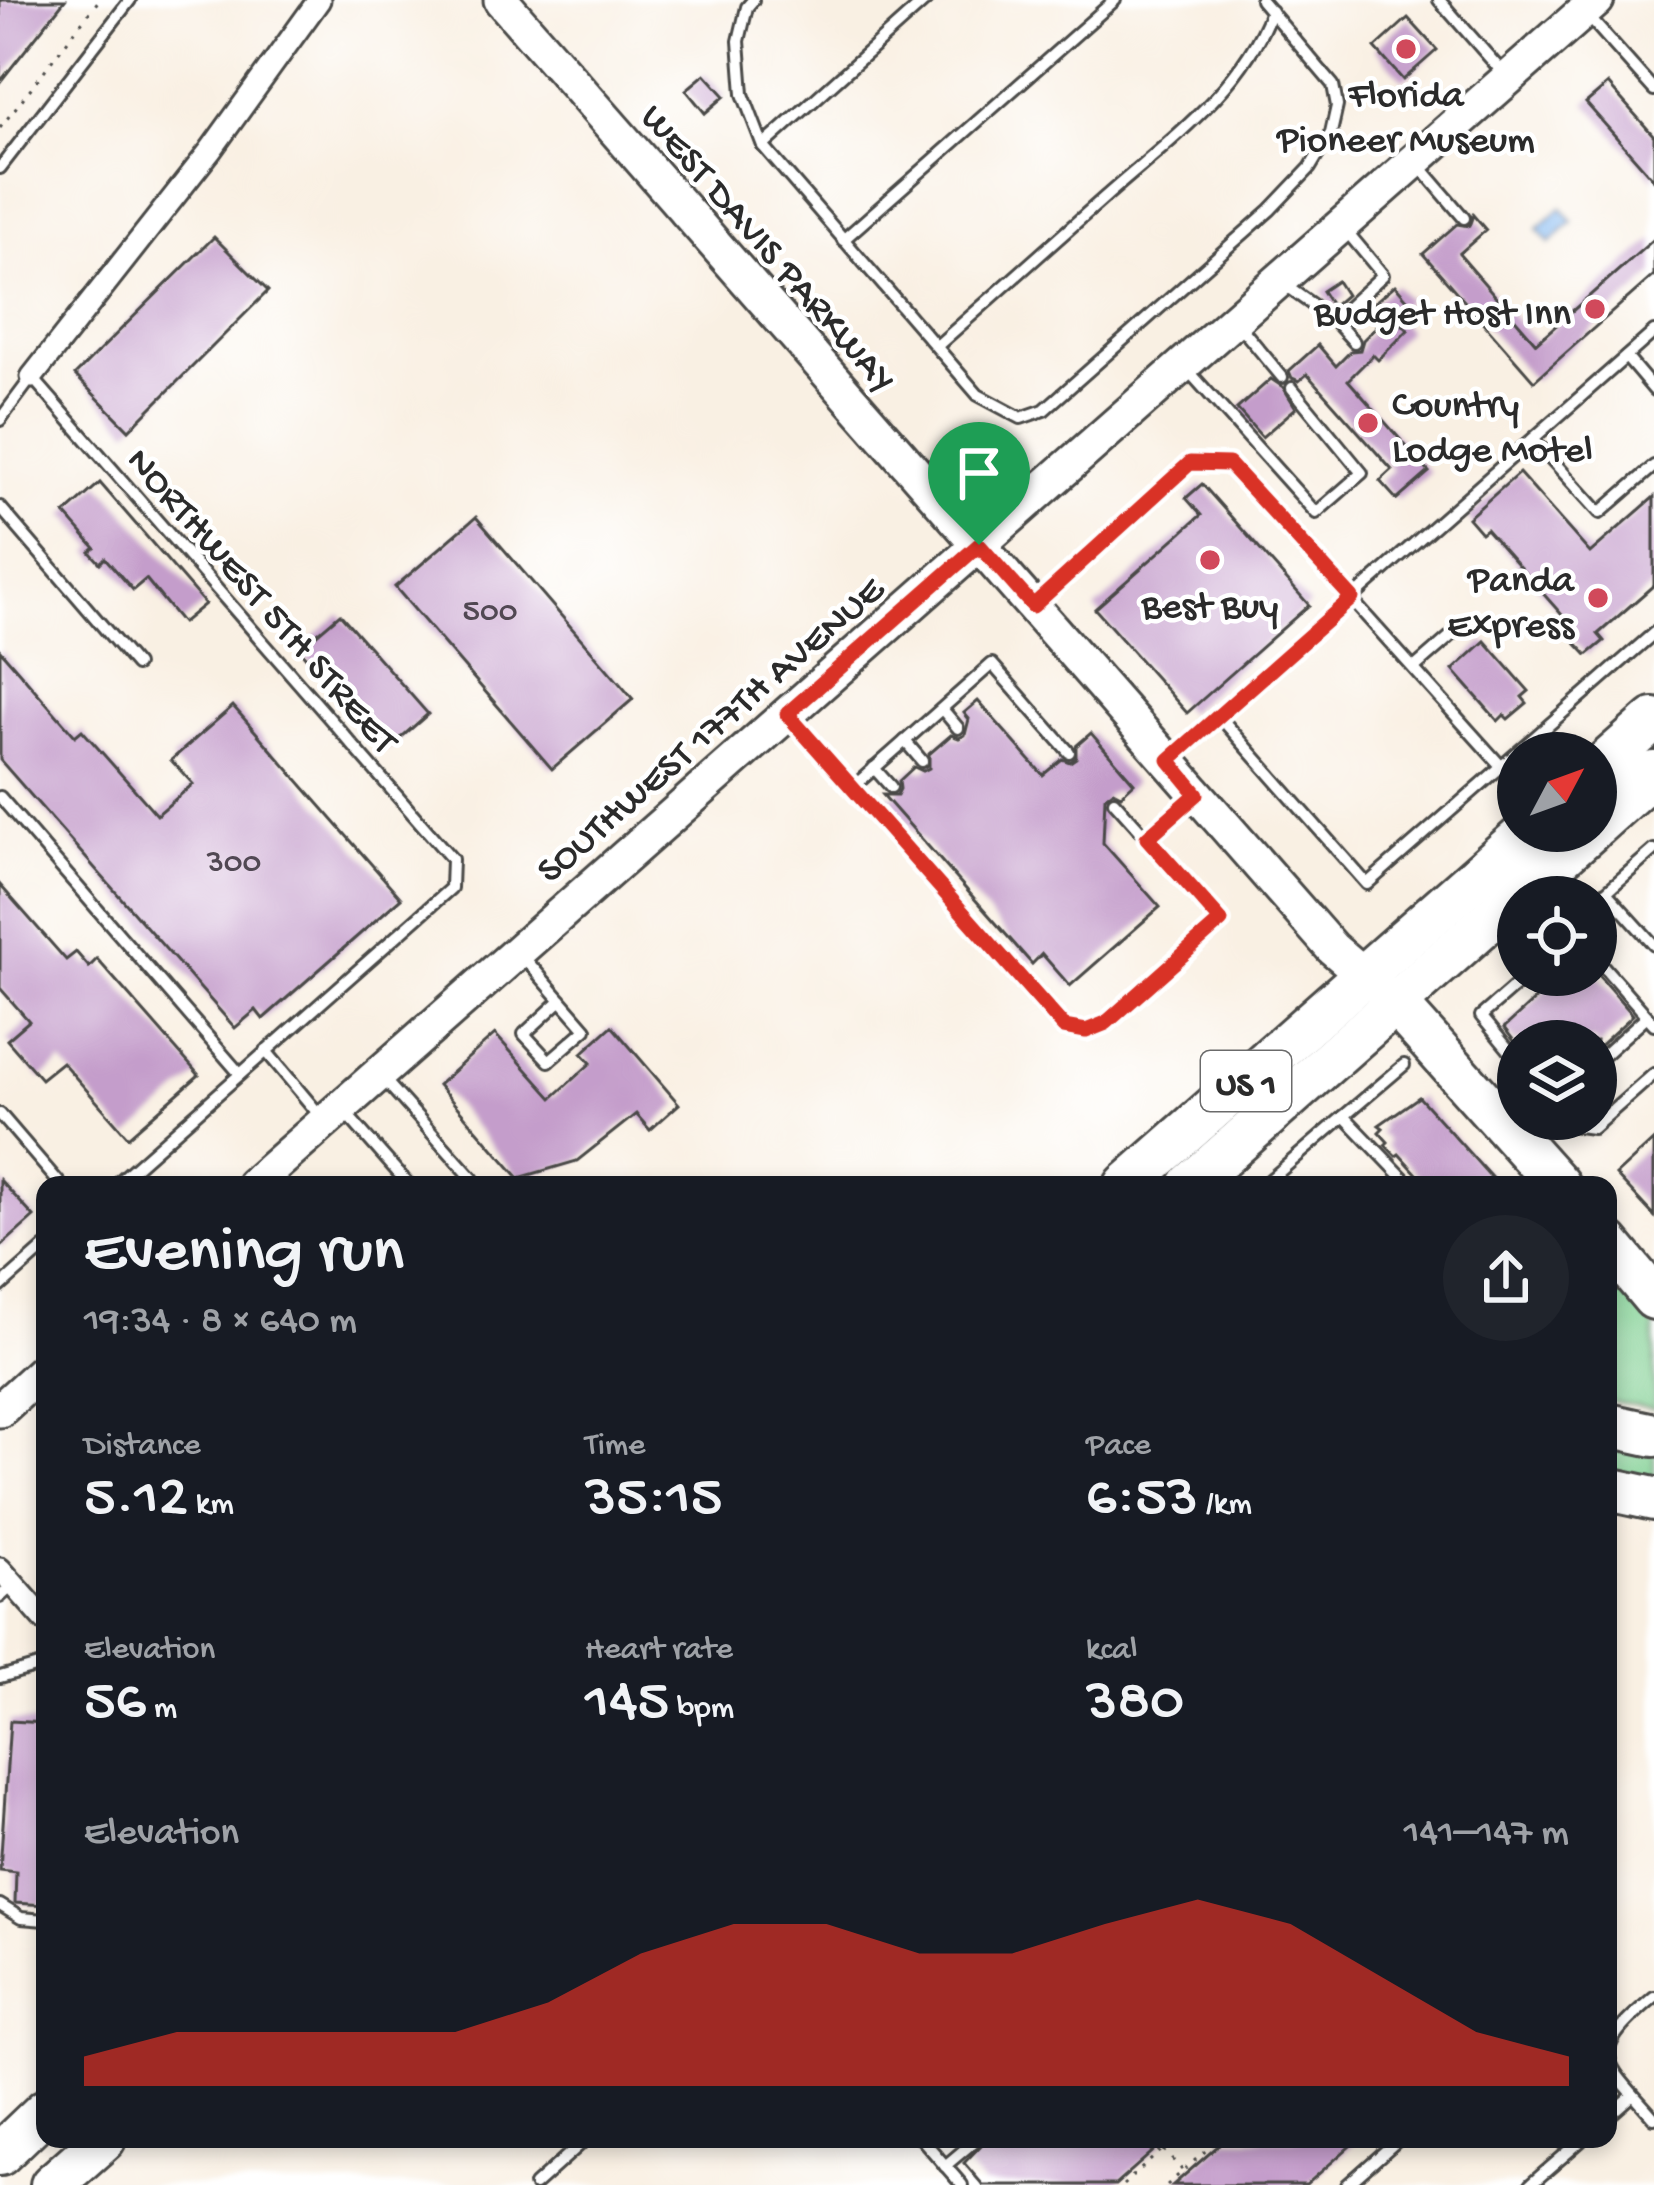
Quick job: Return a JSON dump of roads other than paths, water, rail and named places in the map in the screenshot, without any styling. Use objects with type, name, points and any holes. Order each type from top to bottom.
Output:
[{"type":"highway","points":[[1617,753],[1654,720]]},
{"type":"highway","name":"US 1","points":[[1617,809],[1648,784]]},
{"type":"highway","name":"US 1","points":[[1209,1176],[1509,852]]},
{"type":"highway","name":"US 1","points":[[1138,1176],[1381,990],[1448,959],[1566,852]]},
{"type":"highway","points":[[1448,959],[1439,1018],[1467,1081]]},
{"type":"highway","points":[[1381,990],[1550,1176]]},
{"type":"highway","points":[[1617,1254],[1654,1298]]},
{"type":"highway","points":[[1617,1427],[1654,1435]]},
{"type":"highway","points":[[1617,1491],[1654,1499]]},
{"type":"highway","points":[[1617,1512],[1654,1518]]},
{"type":"highway","points":[[0,2154],[36,2120]]},
{"type":"highway","points":[[0,2175],[36,2144]]},
{"type":"highway","points":[[52,2185],[94,2148]]},
{"type":"main road","name":"WEST DAVIS PARKWAY","points":[[501,0],[1332,948],[1381,990]]},
{"type":"main road","name":"SOUTHWEST 177TH AVENUE","points":[[263,1176],[1591,6]]},
{"type":"main road","points":[[0,1409],[36,1378]]},
{"type":"street","points":[[32,376],[210,152],[320,0]]},
{"type":"street","points":[[4,1584],[36,1611]]},
{"type":"lane","points":[[0,168],[130,0]]},
{"type":"lane","points":[[753,0],[747,7],[740,41],[743,94],[763,146],[978,395],[1021,418],[1044,410],[1270,210],[1310,168],[1330,133],[1337,106],[1333,85],[1261,0]]},
{"type":"lane","points":[[763,146],[926,0]]},
{"type":"lane","points":[[843,240],[1115,0]]},
{"type":"lane","points":[[1439,0],[1508,79]]},
{"type":"lane","points":[[1591,6],[1654,90]]},
{"type":"lane","points":[[938,346],[1236,75],[1260,42],[1271,11]]},
{"type":"lane","points":[[1415,160],[1464,218]]},
{"type":"lane","points":[[1334,320],[1383,275],[1341,225]]},
{"type":"lane","points":[[1278,280],[1334,320],[1354,342]]},
{"type":"lane","points":[[1234,319],[1282,377]]},
{"type":"lane","points":[[1169,760],[1654,332]]},
{"type":"lane","points":[[1625,357],[1654,390]]},
{"type":"lane","points":[[1183,364],[1316,513],[1362,473],[1292,388]]},
{"type":"lane","points":[[0,420],[32,376]]},
{"type":"lane","name":"NORTHWEST 5TH STREET","points":[[32,376],[452,859],[451,888],[266,1051]]},
{"type":"lane","points":[[1533,439],[1600,513],[1654,466]]},
{"type":"lane","points":[[1033,606],[1190,463],[1229,464],[1497,760]]},
{"type":"lane","points":[[0,507],[136,665]]},
{"type":"lane","points":[[1541,732],[1654,633]]},
{"type":"lane","points":[[1414,668],[1453,634]]},
{"type":"lane","points":[[852,788],[992,664],[1069,752]]},
{"type":"lane","points":[[942,709],[958,728]]},
{"type":"lane","points":[[787,714],[1064,1027],[1086,1031],[1106,1023],[1221,921],[1114,801]]},
{"type":"lane","points":[[1219,716],[1367,884],[1497,770]]},
{"type":"lane","points":[[905,741],[922,760]]},
{"type":"lane","points":[[874,769],[892,787]]},
{"type":"lane","points":[[1147,838],[1197,794]]},
{"type":"lane","points":[[0,797],[240,1074]]},
{"type":"lane","points":[[1654,850],[1606,892],[1654,945]]},
{"type":"lane","points":[[518,951],[561,1000],[586,1029],[549,1061],[524,1034],[561,1000]]},
{"type":"lane","points":[[1617,982],[1651,1020],[1617,1046]]},
{"type":"lane","points":[[1497,1035],[1481,1016],[1504,996]]},
{"type":"lane","points":[[125,1176],[266,1051],[399,1176]]},
{"type":"lane","points":[[1274,1176],[1404,1065]]},
{"type":"lane","points":[[379,1073],[470,1176]]},
{"type":"lane","points":[[1617,1107],[1654,1074]]},
{"type":"lane","points":[[0,1114],[54,1176]]},
{"type":"lane","points":[[1344,1116],[1401,1176]]},
{"type":"lane","points":[[0,1287],[36,1255]]},
{"type":"lane","points":[[0,1677],[36,1665]]},
{"type":"lane","points":[[0,1905],[21,1918],[36,1919]]},
{"type":"lane","points":[[1617,2033],[1654,1997]]},
{"type":"lane","points":[[1617,2076],[1654,2119]]},
{"type":"lane","points":[[1617,2109],[1633,2095]]},
{"type":"lane","points":[[535,2185],[576,2148]]},
{"type":"lane","points":[[930,2148],[962,2185]]},
{"type":"lane","points":[[945,2166],[966,2148]]},
{"type":"lane","points":[[1347,2185],[1389,2148]]},
{"type":"lane","points":[[1530,2185],[1573,2148]]},
{"type":"water","points":[[1561,208],[1573,222],[1550,243],[1538,229]]},
{"type":"place","name":"Florida Pioneer Museum","points":[[1406,49]]},
{"type":"place","name":"Budget Host Inn","points":[[1595,309]]},
{"type":"place","name":"Country Lodge Motel","points":[[1368,423]]},
{"type":"place","name":"Best Buy","points":[[1210,560]]},
{"type":"place","name":"Panda Express","points":[[1598,598]]}]
